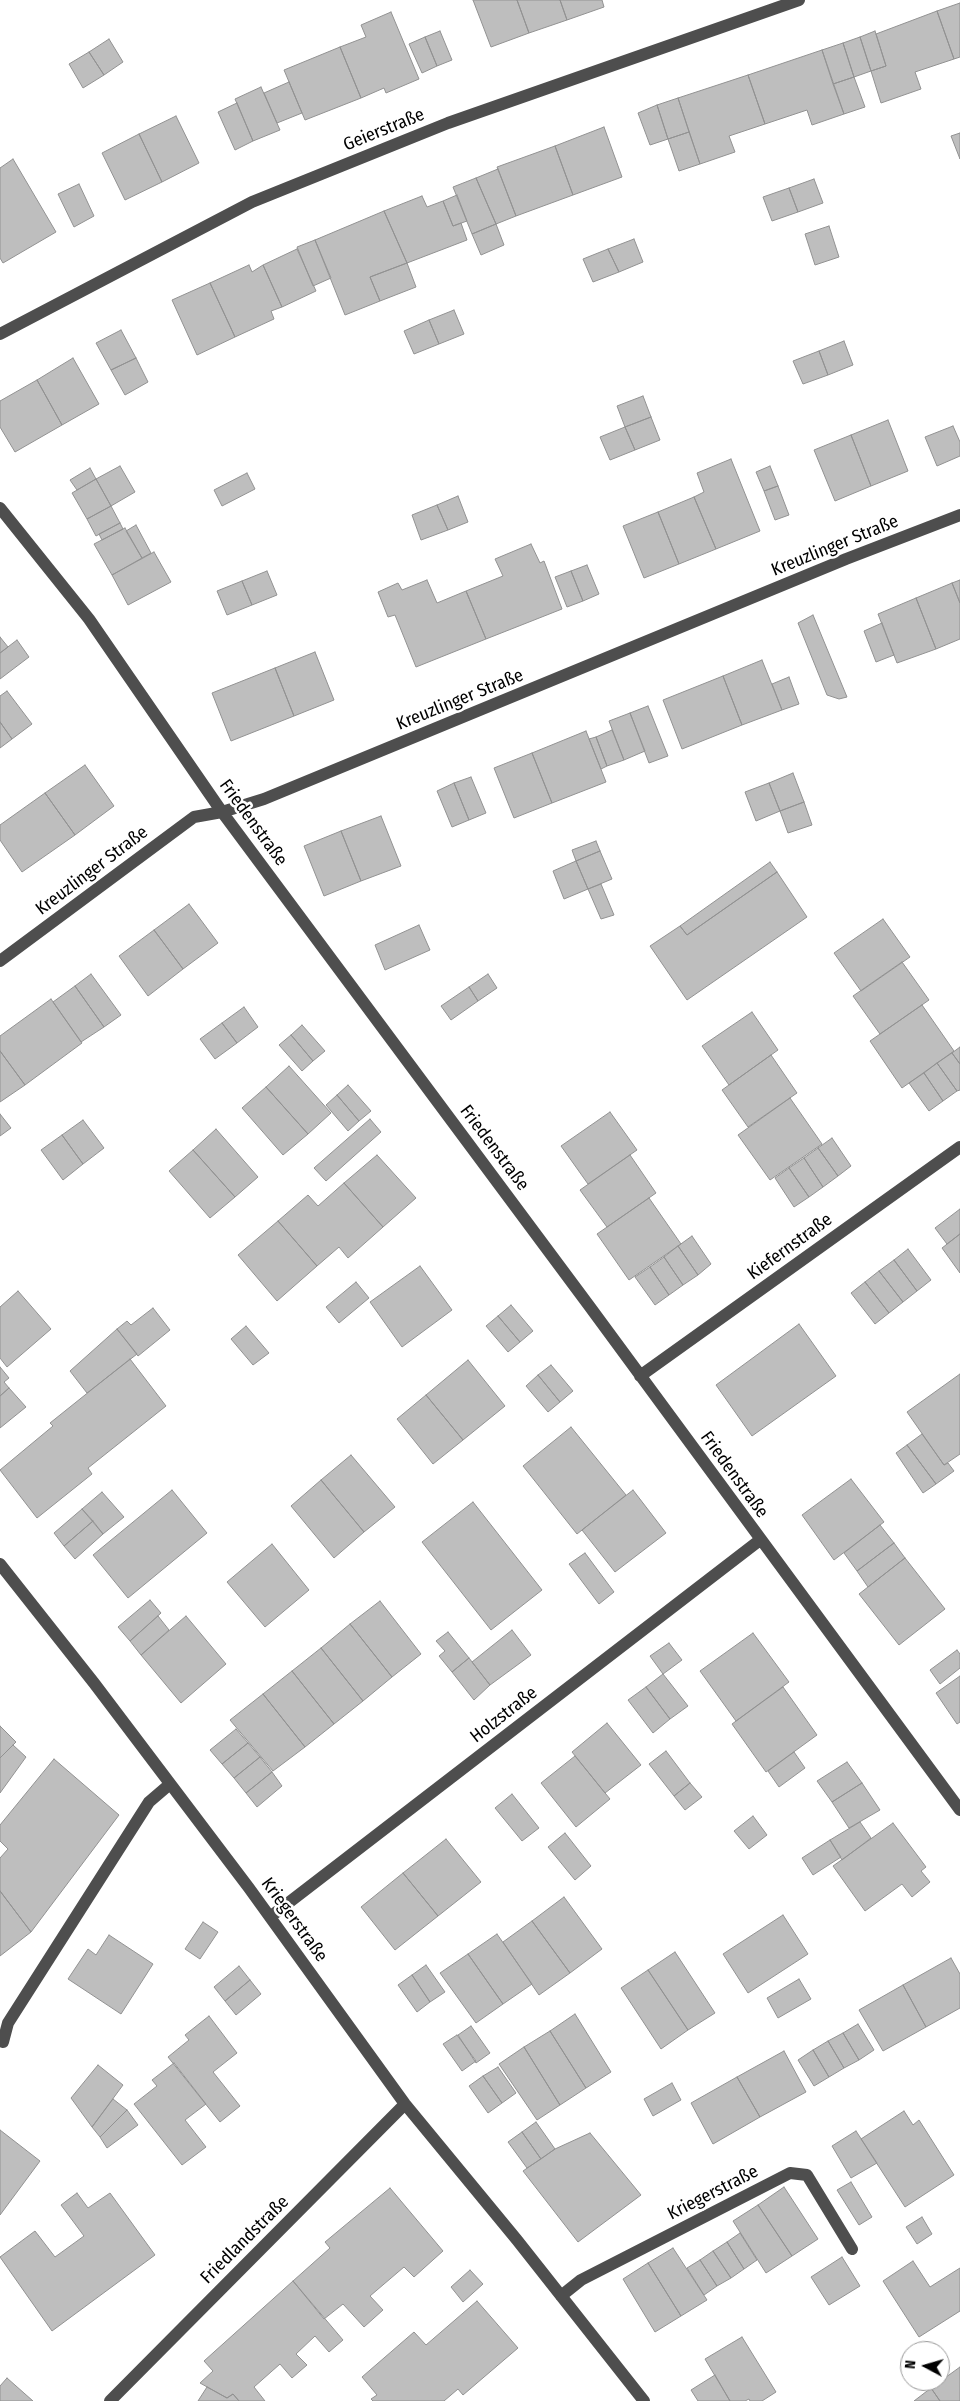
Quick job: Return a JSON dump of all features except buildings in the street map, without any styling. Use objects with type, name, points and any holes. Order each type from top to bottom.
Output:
[{"type":"street","name":"Geierstraße","points":[[0,334],[252,202],[448,123],[799,0]]},
{"type":"street","name":"Friedenstraße","points":[[0,508],[89,619],[222,812],[960,1810]]},
{"type":"street","name":"Kreuzlinger Straße","points":[[0,961],[194,817],[222,812],[264,799],[846,559],[960,515]]},
{"type":"street","name":"Kiefernstraße","points":[[640,1376],[960,1147]]},
{"type":"street","name":"Holzstraße","points":[[270,1917],[760,1540]]},
{"type":"street","name":"Kriegerstraße","points":[[0,1564],[270,1917],[405,2104],[644,2401]]},
{"type":"street","points":[[3,2042],[8,2023],[150,1802],[170,1784]]},
{"type":"street","name":"Friedlandstraße","points":[[110,2401],[405,2104]]},
{"type":"street","name":"Kriegerstraße","points":[[561,2296],[582,2280],[790,2173],[807,2175],[852,2250]]}]
